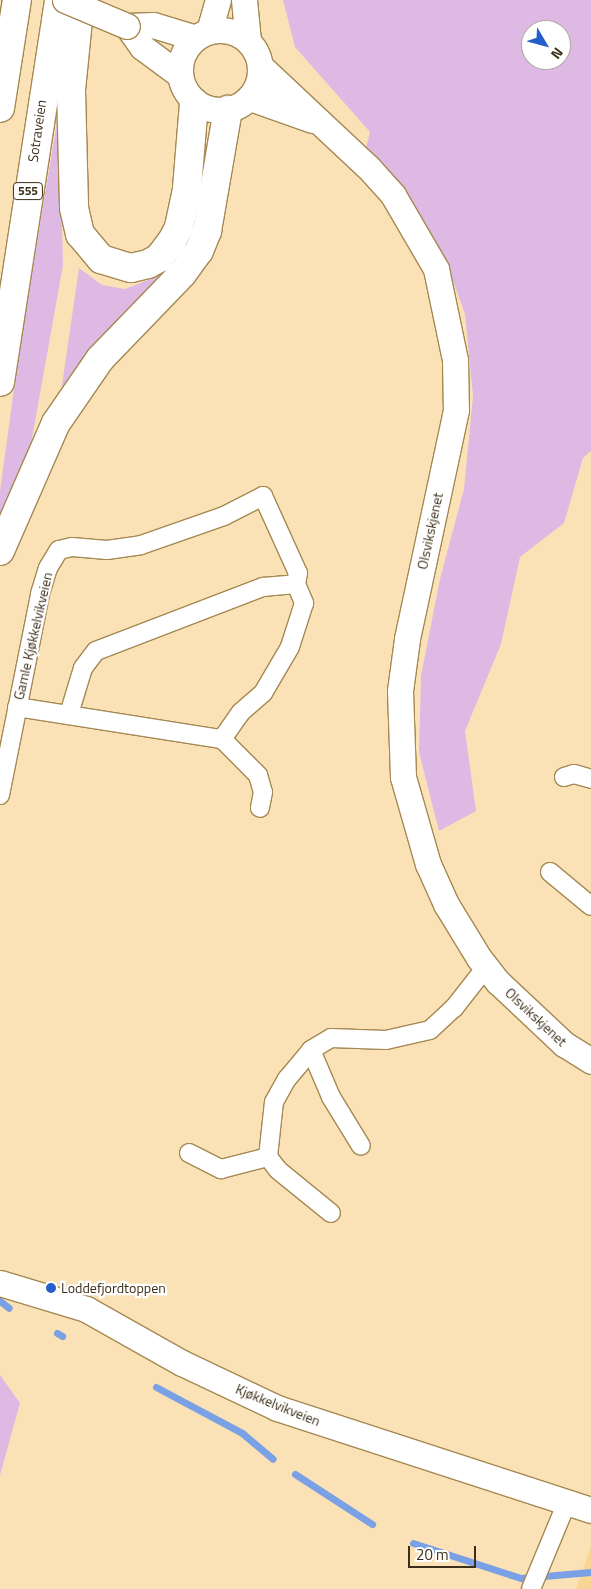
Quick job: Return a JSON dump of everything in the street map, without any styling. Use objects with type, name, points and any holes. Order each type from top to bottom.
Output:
[{"type":"highway","points":[[0,21],[3,0]]},
{"type":"highway","points":[[0,108],[17,0]]},
{"type":"highway","name":"Sotraveien","points":[[0,382],[59,0]]},
{"type":"highway","points":[[80,0],[71,90],[74,208],[80,234],[101,259],[131,268],[158,258],[172,242],[180,226],[187,188],[194,102]]},
{"type":"highway","points":[[0,551],[56,423],[100,359],[182,274],[199,251],[207,231],[239,104]]},
{"type":"main road","points":[[65,0],[127,26],[153,25],[203,35],[236,33],[248,40]]},
{"type":"main road","points":[[218,0],[203,35],[186,48],[180,75],[183,85],[194,102],[205,108],[239,104],[256,89],[261,67],[248,40],[244,0]]},
{"type":"main road","points":[[127,26],[142,47],[180,75]]},
{"type":"main road","name":"Olsvikskjenet","points":[[261,67],[368,167],[393,194],[436,269],[447,313],[455,360],[456,410],[407,639],[400,691],[400,742],[403,777],[428,864],[446,904],[486,966],[564,1044],[591,1062]]},
{"type":"main road","name":"Olsvikskjenet","points":[[239,104],[317,121]]},
{"type":"main road","name":"Kjøkkelvikveien","points":[[0,1282],[86,1309],[182,1363],[277,1408],[591,1510]]},
{"type":"street","name":"Gamle Kjøkkelvikveien","points":[[0,795],[17,707],[40,594],[48,568],[58,550],[72,547],[107,550],[141,545],[224,516],[262,496],[298,573],[296,584],[304,603],[290,647],[263,693],[241,712],[222,739],[17,707]]},
{"type":"street","points":[[70,714],[82,668],[96,651],[263,587],[296,584]]},
{"type":"street","points":[[222,739],[236,749],[258,775],[263,792],[260,808]]},
{"type":"street","points":[[564,777],[574,774],[591,779]]},
{"type":"street","points":[[550,872],[591,906]]},
{"type":"street","points":[[331,1213],[284,1175],[268,1157],[274,1102],[287,1079],[311,1050],[331,1038],[386,1040],[430,1030],[454,1008],[486,966]]},
{"type":"street","points":[[311,1050],[331,1097],[361,1146]]},
{"type":"street","points":[[188,1153],[222,1169],[268,1157]]},
{"type":"street","points":[[531,1589],[567,1502]]},
{"type":"shaded area","points":[[283,0],[591,0],[591,451],[583,458],[564,523],[520,557],[501,644],[465,731],[476,811],[439,831],[419,752],[421,676],[440,579],[464,489],[473,396],[465,314],[444,256],[404,189],[365,151],[370,132],[295,47]]},
{"type":"shaded area","points":[[59,110],[63,265],[31,444],[0,527],[0,491],[20,345]]},
{"type":"shaded area","points":[[79,268],[102,285],[125,289],[174,270],[112,325],[61,392]]},
{"type":"shaded area","points":[[0,1375],[20,1403],[0,1475]]},
{"type":"shaded area","points":[[591,1546],[591,1589],[576,1589]]},
{"type":"waterway","points":[[0,1301],[9,1308]]},
{"type":"waterway","points":[[57,1333],[62,1336]]},
{"type":"waterway","points":[[156,1387],[242,1433],[273,1459]]},
{"type":"waterway","points":[[295,1474],[372,1524]]},
{"type":"waterway","points":[[413,1543],[521,1578],[591,1572]]},
{"type":"place","name":"Loddefjordtoppen","points":[[51,1288]]}]
